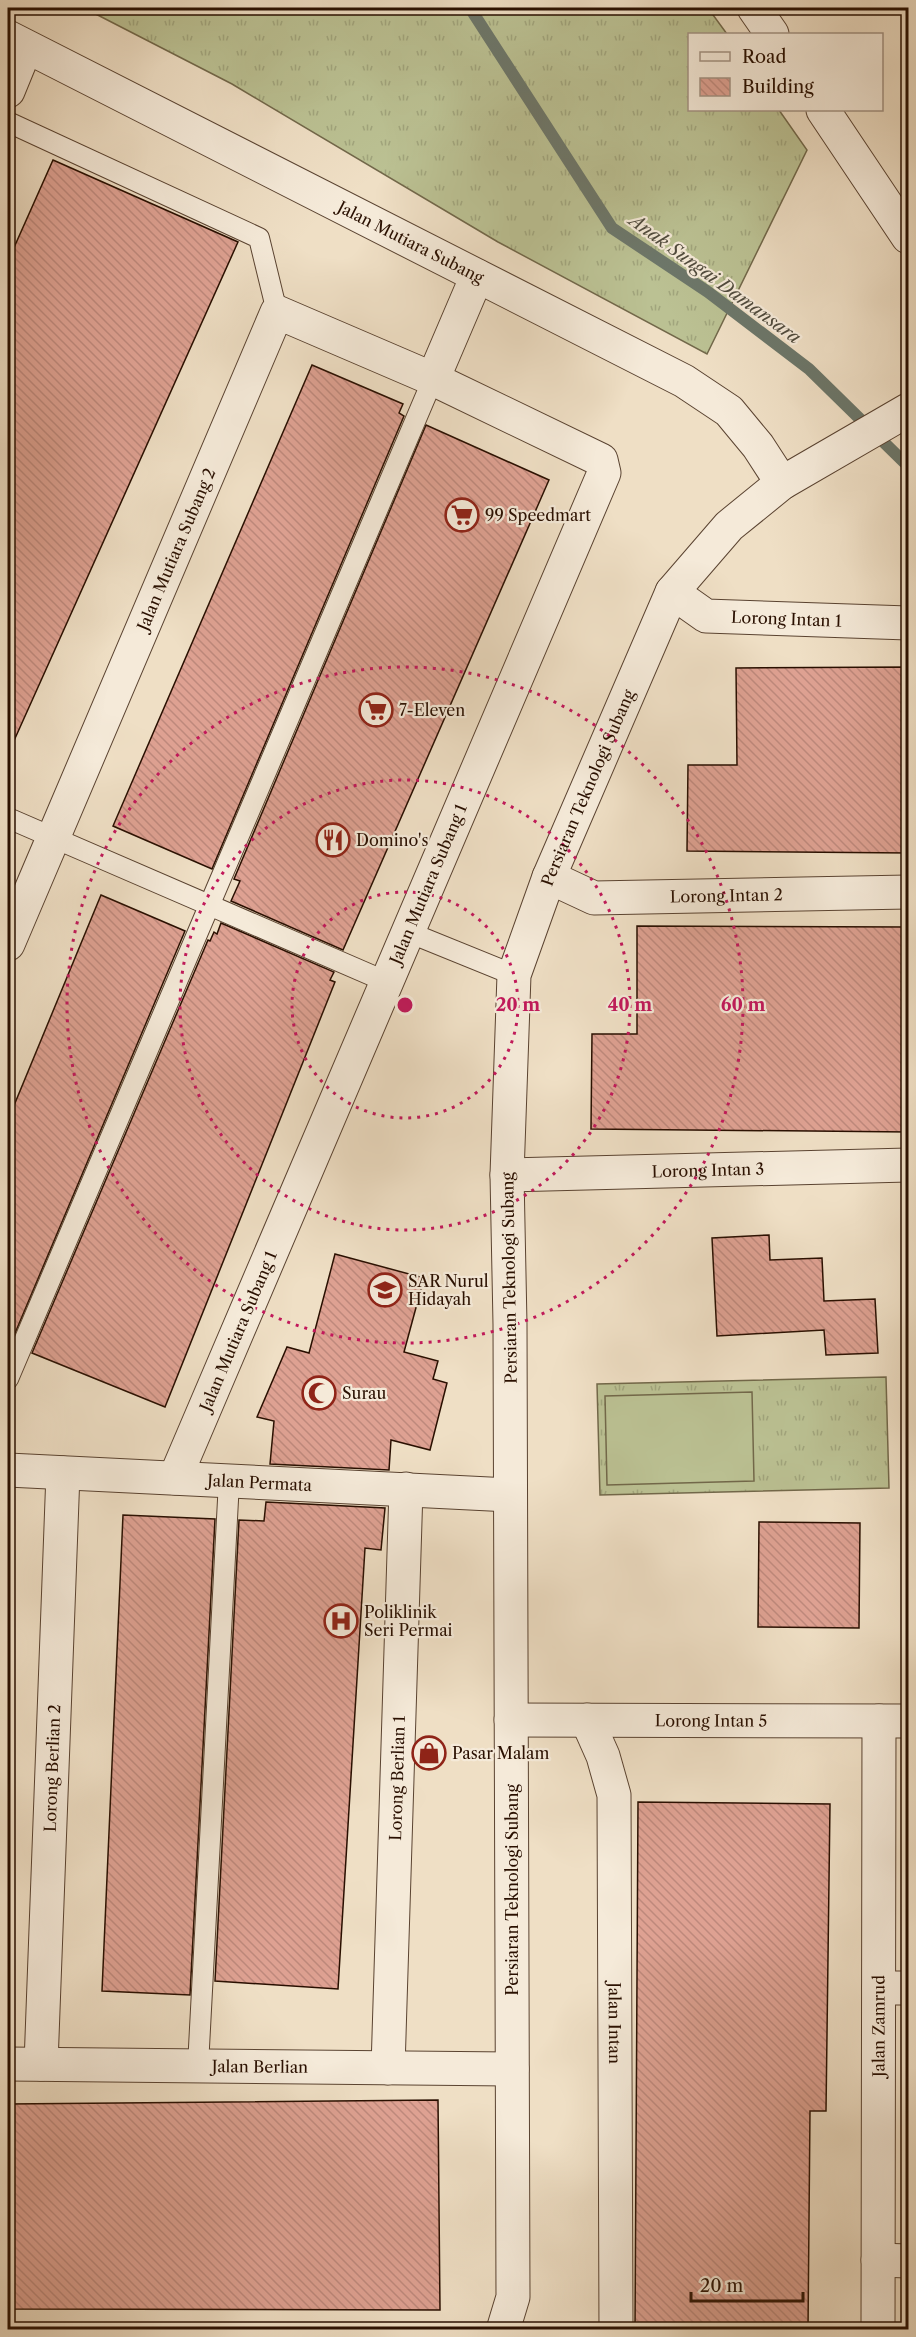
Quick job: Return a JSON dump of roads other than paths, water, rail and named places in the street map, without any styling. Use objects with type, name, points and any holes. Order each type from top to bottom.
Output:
[{"type":"street","points":[[754,8],[771,33]]},
{"type":"street","points":[[8,91],[17,42]]},
{"type":"street","name":"Jalan Mutiara Subang","points":[[17,42],[684,381],[729,411],[758,446],[782,483]]},
{"type":"street","points":[[824,111],[909,237]]},
{"type":"street","points":[[277,312],[433,379],[477,276]]},
{"type":"street","name":"Jalan Mutiara Subang 2","points":[[8,944],[277,312]]},
{"type":"street","name":"Jalan Mutiara Subang 1","points":[[175,1478],[604,473],[601,460],[433,379]]},
{"type":"street","name":"Persiaran Teknologi Subang","points":[[503,2330],[513,2297],[507,1175],[514,975],[549,877],[672,592],[729,526],[782,483],[909,410]]},
{"type":"street","name":"Lorong Intan 1","points":[[672,592],[706,616],[909,623]]},
{"type":"street","name":"Lorong Intan 2","points":[[549,877],[594,898],[909,892]]},
{"type":"street","name":"Lorong Intan 3","points":[[507,1175],[909,1165]]},
{"type":"street","name":"Jalan Permata","points":[[8,1470],[510,1495]]},
{"type":"street","name":"Lorong Berlian 2","points":[[40,2064],[63,1473]]},
{"type":"street","name":"Lorong Berlian 1","points":[[388,2068],[406,1489]]},
{"type":"street","name":"Lorong Intan 5","points":[[511,1720],[894,1721]]},
{"type":"street","name":"Jalan Intan","points":[[587,1720],[603,1756],[614,1795],[616,2330]]},
{"type":"street","name":"Jalan Zamrud","points":[[878,2330],[893,2260],[894,1721]]},
{"type":"street","name":"Jalan Berlian","points":[[8,2064],[512,2069]]},
{"type":"street","name":"Persiaran Teknologi Subang","points":[[513,2297],[528,2330]]},
{"type":"lane","points":[[8,122],[259,238],[277,312]]},
{"type":"lane","points":[[8,1379],[433,379]]},
{"type":"lane","points":[[8,818],[387,982]]},
{"type":"lane","points":[[408,932],[514,975]]},
{"type":"lane","points":[[198,2066],[229,1481]]},
{"type":"waterway","name":"Anak Sungai Damansara","points":[[470,8],[612,228],[708,292],[809,369],[908,466]]},
{"type":"place","name":"99 Speedmart","points":[[462,515]]},
{"type":"place","name":"7-Eleven","points":[[376,710]]},
{"type":"place","name":"Domino's","points":[[333,840]]},
{"type":"place","name":"SAR Nurul Hidayah","points":[[385,1290]]},
{"type":"place","name":"Surau","points":[[319,1393]]},
{"type":"place","name":"Poliklinik Seri Permai","points":[[341,1621]]},
{"type":"place","name":"Pasar Malam","points":[[429,1753]]}]
